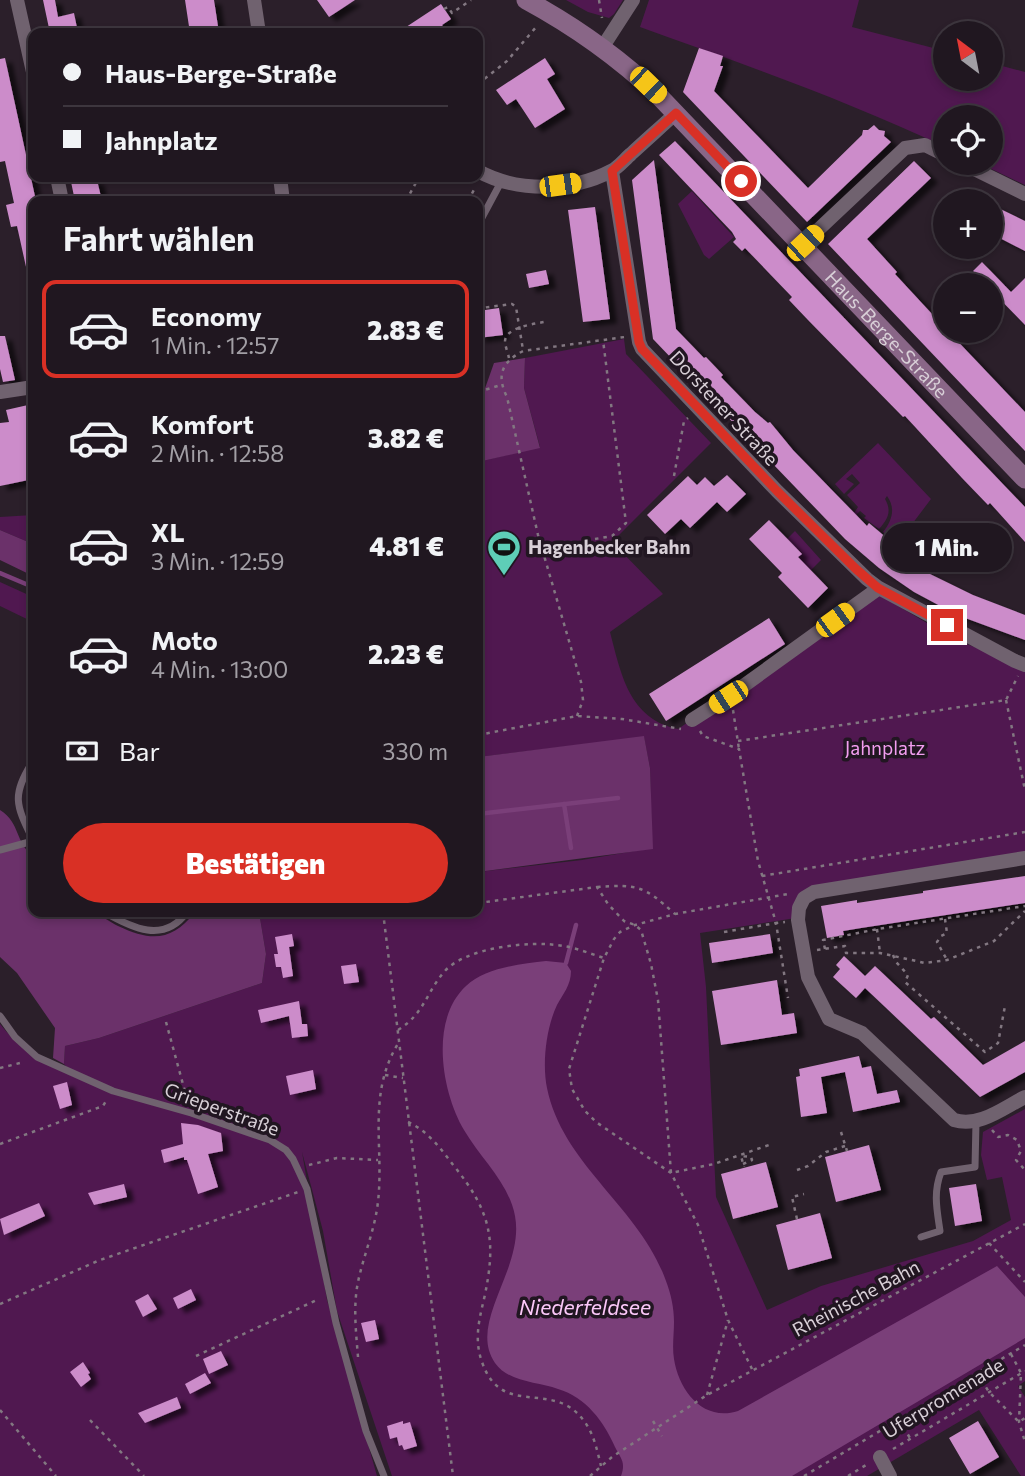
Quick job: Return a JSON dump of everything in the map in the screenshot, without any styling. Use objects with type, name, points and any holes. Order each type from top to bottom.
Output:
[{"type":"main road","name":"Haus-Berge-Straße","points":[[526,0],[602,48],[648,85],[1025,479]]},
{"type":"street","points":[[17,0],[28,50]]},
{"type":"street","points":[[254,0],[258,28]]},
{"type":"street","points":[[602,48],[633,0]]},
{"type":"street","points":[[483,173],[502,182],[538,186],[583,181],[612,171],[676,113]]},
{"type":"street","points":[[802,245],[905,148],[910,145],[925,145],[933,149]]},
{"type":"street","name":"Dorstener Straße","points":[[612,171],[642,349],[823,538],[878,588]]},
{"type":"street","points":[[986,175],[1025,194]]},
{"type":"street","points":[[0,392],[28,388]]},
{"type":"street","points":[[692,720],[878,588],[1025,664]]},
{"type":"street","points":[[1025,858],[814,892],[804,898],[799,908],[798,920],[807,978],[830,1019],[862,1033],[954,1120],[964,1123],[979,1121],[1025,1097]]},
{"type":"street","name":"Uferpromenade","points":[[880,1457],[890,1476]]},
{"type":"lane","points":[[483,216],[502,182]]},
{"type":"lane","points":[[28,770],[18,794],[19,810],[28,829]]},
{"type":"lane","points":[[0,850],[28,842]]},
{"type":"lane","points":[[115,917],[143,929],[159,931],[172,928],[182,917]]},
{"type":"lane","name":"Grieperstraße","points":[[0,1016],[15,1037],[37,1057],[113,1091],[191,1113],[279,1145],[300,1168],[316,1220],[328,1294],[366,1430],[384,1476]]},
{"type":"lane","points":[[921,1237],[940,1231],[935,1197],[941,1172],[975,1167],[979,1121]]},
{"type":"path","points":[[444,9],[448,7],[452,13],[471,0]]},
{"type":"path","points":[[483,79],[508,61],[547,12]]},
{"type":"path","points":[[483,308],[512,304],[516,307],[523,351]]},
{"type":"path","points":[[509,358],[505,341],[507,336],[520,327],[544,322]]},
{"type":"path","points":[[577,716],[583,700],[581,682],[538,535],[507,397],[501,385],[504,366],[509,358],[523,351],[638,335]]},
{"type":"path","points":[[595,539],[612,536],[626,523],[603,340]]},
{"type":"path","points":[[483,390],[501,385]]},
{"type":"path","points":[[674,476],[684,421],[698,408]]},
{"type":"path","points":[[1025,664],[1006,700],[1025,790]]},
{"type":"path","points":[[728,697],[758,861],[776,923],[788,998]]},
{"type":"path","points":[[738,741],[1006,700]]},
{"type":"path","points":[[483,734],[577,716],[622,719],[680,730]]},
{"type":"path","points":[[692,720],[703,736],[739,749]]},
{"type":"path","points":[[762,876],[1025,832]]},
{"type":"path","points":[[483,901],[634,885],[646,890],[675,914]]},
{"type":"path","points":[[597,887],[608,904],[624,921],[635,925],[643,936],[656,986],[671,1174],[698,1225],[728,1320],[751,1369]]},
{"type":"path","points":[[768,1145],[741,1156],[671,1174],[596,1122],[585,1111],[572,1089],[569,1069],[604,958],[614,939],[625,928],[675,914],[769,896],[793,893],[804,898]]},
{"type":"path","points":[[825,949],[823,940],[877,929],[1025,909]]},
{"type":"path","points":[[804,952],[845,946],[846,953],[880,953],[925,963],[947,960],[994,941],[1025,909]]},
{"type":"path","points":[[384,917],[453,1476]]},
{"type":"path","points":[[945,918],[947,933],[937,942],[947,960]]},
{"type":"path","points":[[724,932],[798,920]]},
{"type":"path","points":[[877,929],[880,953]]},
{"type":"path","points":[[398,1030],[409,1024],[417,1015],[443,973],[463,957],[494,949],[548,944],[604,958]]},
{"type":"path","points":[[893,955],[908,975],[905,982],[985,1052],[998,1043],[1005,1006]]},
{"type":"path","points":[[166,1022],[191,1113]]},
{"type":"path","points":[[358,1362],[357,1285],[377,1210],[377,1108],[393,1051],[399,1042]]},
{"type":"path","points":[[0,1068],[37,1057]]},
{"type":"path","points":[[385,1075],[403,1078]]},
{"type":"path","points":[[0,1144],[103,1106],[113,1091]]},
{"type":"path","points":[[979,1121],[998,1137],[1008,1135],[1017,1140],[1021,1150],[1016,1160],[1025,1170]]},
{"type":"path","points":[[408,1122],[422,1129],[445,1154],[474,1193],[486,1216],[489,1265],[478,1338],[480,1356],[489,1379],[510,1395],[558,1401],[573,1409],[591,1433],[601,1465],[590,1476]]},
{"type":"path","points":[[841,1132],[847,1151]]},
{"type":"path","points":[[797,1170],[808,1166],[825,1152],[845,1146]]},
{"type":"path","points":[[741,1156],[751,1157],[752,1160],[743,1166],[741,1156]]},
{"type":"path","points":[[310,1165],[337,1158],[378,1160]]},
{"type":"path","points":[[0,1304],[100,1260],[307,1189]]},
{"type":"path","points":[[797,1219],[792,1197],[804,1194]]},
{"type":"path","name":"Rheinische Bahn","points":[[601,1465],[751,1369],[1025,1224]]},
{"type":"path","points":[[989,1243],[1025,1282]]},
{"type":"path","points":[[196,1356],[328,1294]]},
{"type":"path","points":[[707,1395],[728,1320]]},
{"type":"path","points":[[804,1476],[1025,1345]]},
{"type":"path","points":[[1010,1354],[1023,1372],[1019,1422],[1025,1442]]},
{"type":"path","name":"Uferpromenade","points":[[848,1476],[1023,1372]]},
{"type":"path","points":[[977,1373],[989,1392],[1019,1422]]},
{"type":"path","points":[[0,1410],[56,1476]]},
{"type":"path","points":[[1019,1422],[1025,1418]]},
{"type":"path","points":[[90,1420],[144,1476]]},
{"type":"path","points":[[899,1420],[910,1439]]},
{"type":"path","points":[[653,1421],[662,1436]]},
{"type":"green space","points":[[566,0],[623,0],[609,18],[588,12]]},
{"type":"green space","points":[[649,0],[859,0],[852,27],[933,48],[933,91],[1003,91],[1003,66],[1025,72],[1025,185],[1003,174],[1003,105],[933,105],[933,141],[832,98],[640,27]]},
{"type":"green space","points":[[692,191],[734,237],[709,259],[704,255],[678,204]]},
{"type":"green space","name":"Jahnplatz","points":[[624,339],[626,354],[711,443],[612,542],[663,594],[610,632],[623,679],[638,705],[648,716],[661,724],[678,729],[876,593],[954,639],[1025,667],[1025,856],[814,890],[796,918],[700,933],[706,987],[716,1197],[767,1310],[821,1286],[973,1241],[1011,1220],[1002,1177],[987,1180],[981,1155],[983,1132],[1025,1109],[1025,1381],[1018,1386],[1025,1397],[1025,1476],[1021,1476],[979,1410],[867,1476],[392,1476],[337,1311],[323,1231],[302,1152],[327,1300],[377,1476],[0,1476],[0,1024],[16,1042],[34,1055],[74,1077],[64,1064],[65,1046],[99,1038],[262,983],[266,954],[260,917],[483,917],[483,871],[582,860],[652,848],[650,768],[644,737],[483,756],[483,461],[540,447],[524,388],[525,358]]},
{"type":"green space","points":[[878,443],[931,499],[897,544],[883,532],[892,514],[887,496],[885,499],[888,515],[879,529],[864,518],[866,516],[860,511],[856,515],[854,513],[858,507],[847,495],[860,483],[852,474],[846,479],[854,484],[844,494],[835,484]]},
{"type":"green space","points":[[28,515],[28,542],[0,530],[0,517]]},
{"type":"green space","points":[[795,531],[821,560],[811,570],[798,557],[801,553],[787,539]]},
{"type":"green space","points":[[0,582],[28,595],[28,620],[0,606]]},
{"type":"shaded area","points":[[525,358],[524,388],[540,448],[483,461],[483,394],[494,363]]},
{"type":"shaded area","points":[[0,530],[28,542],[28,574],[0,560]]},
{"type":"shaded area","points":[[644,736],[650,768],[653,849],[483,871],[483,756]]},
{"type":"shaded area","points":[[0,810],[7,815],[28,851],[28,917],[102,917],[141,935],[161,936],[178,929],[190,917],[260,917],[266,954],[262,983],[99,1038],[65,1046],[64,1064],[53,1058],[55,1028],[17,973],[0,957]]},
{"type":"water","name":"Niederfeldsee","points":[[546,961],[566,963],[571,971],[568,985],[553,1014],[546,1046],[547,1088],[556,1116],[585,1164],[639,1231],[654,1255],[672,1301],[673,1354],[677,1371],[687,1392],[695,1401],[714,1412],[738,1411],[997,1266],[1025,1297],[1025,1338],[792,1476],[621,1476],[621,1458],[605,1429],[585,1404],[568,1393],[515,1378],[495,1363],[488,1347],[488,1330],[512,1256],[516,1236],[515,1216],[501,1182],[456,1115],[445,1077],[443,1037],[447,1018],[454,1000],[466,986],[493,971]]},
{"type":"building","points":[[43,0],[55,0],[58,17],[74,13],[77,28],[49,28]]},
{"type":"building","points":[[185,0],[214,0],[218,28],[189,28]]},
{"type":"building","points":[[317,0],[355,0],[329,17]]},
{"type":"building","points":[[441,4],[451,19],[442,25],[444,28],[405,28]]},
{"type":"building","points":[[699,48],[723,56],[720,66],[723,66],[714,91],[808,188],[862,135],[863,130],[874,125],[885,131],[884,136],[891,142],[807,222],[683,92]]},
{"type":"building","points":[[5,58],[28,164],[28,182],[32,182],[35,196],[28,196],[28,276],[17,226],[11,227],[6,205],[14,203],[5,161],[0,162],[0,59]]},
{"type":"building","points":[[545,58],[555,74],[547,79],[565,109],[535,128],[516,99],[507,105],[496,90]]},
{"type":"building","points":[[675,141],[1025,507],[1025,542],[905,416],[903,417],[808,320],[789,300],[792,297],[745,248],[742,251],[733,242],[736,239],[732,232],[659,155]]},
{"type":"building","points":[[654,160],[676,329],[706,357],[723,375],[721,377],[755,412],[770,422],[793,450],[867,526],[869,523],[895,545],[893,548],[928,573],[973,595],[1025,615],[1025,640],[957,615],[914,592],[879,568],[845,539],[653,339],[632,180]]},
{"type":"building","points":[[914,161],[931,178],[867,239],[933,315],[933,343],[959,343],[1025,412],[1025,451],[828,244]]},
{"type":"building","points":[[71,182],[97,182],[101,196],[74,196]]},
{"type":"building","points":[[595,207],[610,319],[583,322],[568,210]]},
{"type":"building","points":[[1003,210],[1025,221],[1025,251],[1003,240]]},
{"type":"building","points":[[982,262],[993,273],[975,273],[973,271]]},
{"type":"building","points":[[546,270],[549,284],[529,288],[526,274]]},
{"type":"building","points":[[1025,278],[1025,325],[1003,302],[1003,284],[1011,292]]},
{"type":"building","points":[[499,308],[503,335],[483,337],[483,310]]},
{"type":"building","points":[[0,336],[5,336],[15,380],[3,382],[0,369]]},
{"type":"building","points":[[28,405],[28,480],[0,486],[0,423],[9,422],[6,410]]},
{"type":"building","points":[[727,475],[746,494],[727,512],[717,502],[690,528],[681,519],[665,534],[647,515],[688,476],[697,485],[705,477],[714,486]]},
{"type":"building","points":[[769,520],[802,554],[798,557],[828,588],[808,608],[778,577],[782,573],[749,539]]},
{"type":"building","points":[[769,618],[785,644],[666,721],[649,694]]},
{"type":"building","points":[[1025,876],[1025,903],[843,931],[844,935],[827,938],[821,906],[857,900],[857,903]]},
{"type":"building","points":[[292,934],[294,946],[289,947],[293,976],[283,978],[281,967],[276,967],[274,954],[278,954],[275,937]]},
{"type":"building","points":[[770,934],[773,953],[712,963],[709,943]]},
{"type":"building","points":[[844,956],[865,976],[875,966],[931,1019],[934,1017],[983,1065],[1025,1041],[1025,1072],[980,1097],[865,988],[856,998],[833,977],[840,969],[836,965]]},
{"type":"building","points":[[356,964],[359,982],[344,984],[341,966]]},
{"type":"building","points":[[777,980],[782,1015],[794,1013],[797,1033],[721,1045],[712,991]]},
{"type":"building","points":[[299,1001],[302,1024],[307,1024],[308,1036],[292,1038],[289,1016],[261,1023],[258,1010]]},
{"type":"building","points":[[859,1056],[862,1068],[871,1066],[877,1094],[897,1090],[900,1102],[853,1112],[845,1072],[821,1077],[827,1113],[801,1117],[796,1077],[800,1076],[799,1069]]},
{"type":"building","points":[[313,1070],[316,1089],[290,1095],[286,1076]]},
{"type":"building","points":[[67,1082],[72,1105],[60,1109],[53,1086]]},
{"type":"building","points":[[181,1123],[198,1125],[221,1133],[223,1151],[208,1154],[218,1187],[198,1194],[184,1157],[164,1163],[161,1150],[183,1144]]},
{"type":"building","points":[[869,1145],[881,1190],[836,1202],[825,1157]]},
{"type":"building","points":[[766,1162],[778,1207],[733,1219],[721,1174]]},
{"type":"building","points":[[124,1184],[127,1197],[94,1205],[88,1193]]},
{"type":"building","points":[[976,1184],[982,1221],[955,1226],[949,1188]]},
{"type":"building","points":[[39,1203],[45,1216],[4,1235],[0,1219]]},
{"type":"building","points":[[820,1213],[832,1258],[788,1270],[776,1225]]},
{"type":"building","points":[[191,1289],[196,1300],[178,1309],[173,1298]]},
{"type":"building","points":[[148,1294],[157,1309],[143,1317],[135,1301]]},
{"type":"building","points":[[375,1320],[379,1339],[366,1342],[361,1323]]},
{"type":"building","points":[[221,1351],[228,1365],[209,1374],[203,1359]]},
{"type":"building","points":[[83,1362],[91,1379],[81,1387],[70,1372]]},
{"type":"building","points":[[205,1373],[211,1383],[190,1394],[185,1384]]},
{"type":"building","points":[[177,1397],[181,1408],[145,1423],[138,1413]]},
{"type":"building","points":[[403,1421],[403,1424],[410,1422],[417,1446],[404,1450],[402,1445],[399,1446],[397,1437],[390,1439],[387,1426]]},
{"type":"building","points":[[978,1421],[999,1457],[970,1474],[949,1438]]},
{"type":"waterway","points":[[0,573],[28,585]]},
{"type":"waterway","points":[[483,813],[618,798]]},
{"type":"waterway","points":[[564,804],[571,848]]},
{"type":"waterway","points":[[566,963],[576,925]]},
{"type":"place","name":"Hagenbecker Bahn","points":[[504,577]]},
{"type":"route","points":[[741,181],[676,113],[612,171],[642,349],[777,491],[856,569],[878,588],[947,625]]}]
